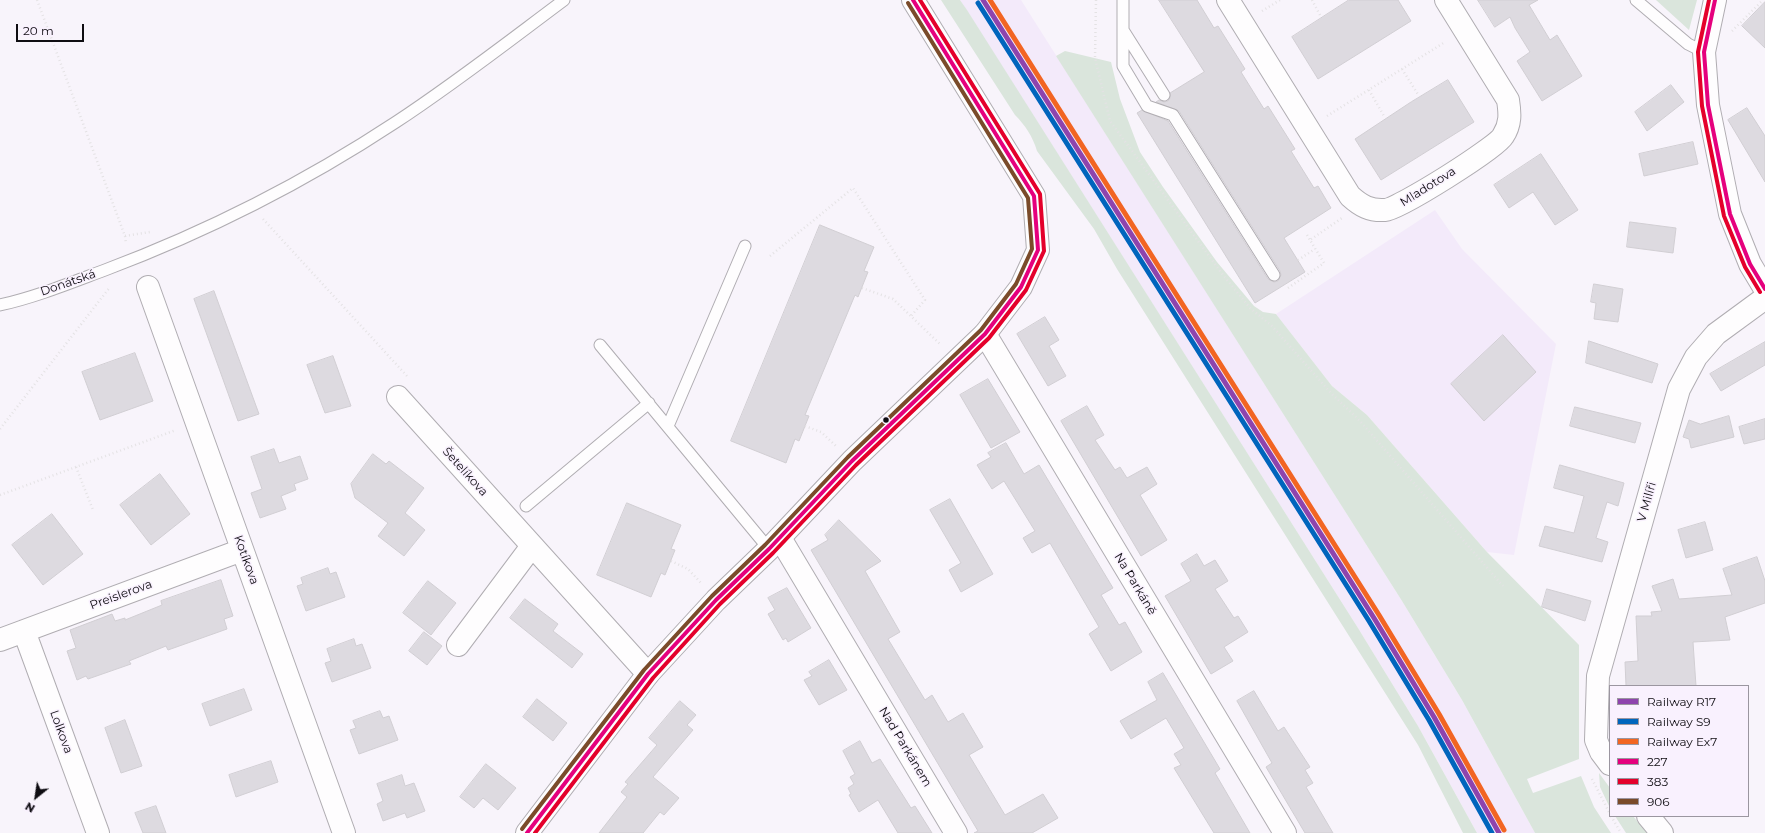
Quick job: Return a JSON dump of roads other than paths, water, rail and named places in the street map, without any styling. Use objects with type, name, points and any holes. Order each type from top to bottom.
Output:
[{"type":"street","points":[[527,833],[648,674],[716,600],[774,543],[852,461],[985,334],[1021,287],[1038,250],[1034,196],[913,0]]},
{"type":"street","name":"Mladotova","points":[[1228,0],[1350,196],[1361,206],[1373,210],[1387,210],[1397,206],[1496,144],[1503,137],[1508,128],[1510,114],[1508,100],[1446,0]]},
{"type":"street","points":[[1715,0],[1704,52],[1708,105],[1730,214],[1750,264],[1765,289]]},
{"type":"street","name":"Kotíkova","points":[[148,287],[344,833]]},
{"type":"street","name":"V Milíři","points":[[1609,763],[1601,752],[1596,740],[1598,676],[1679,389],[1696,357],[1716,334],[1765,298]]},
{"type":"street","name":"Na Parkáně","points":[[985,334],[1286,833]]},
{"type":"street","name":"Šetelíkova","points":[[398,397],[648,674]]},
{"type":"street","name":"Nad Parkánem","points":[[774,543],[956,833]]},
{"type":"street","points":[[458,644],[532,546]]},
{"type":"street","name":"Preislerova","points":[[0,640],[242,550]]},
{"type":"street","name":"Lolkova","points":[[24,631],[98,833]]},
{"type":"street","points":[[1649,817],[1662,833]]},
{"type":"lane","name":"Donátská","points":[[0,306],[68,284],[131,260],[250,206],[299,180],[395,122],[444,89],[564,0]]},
{"type":"lane","points":[[1123,0],[1123,66],[1147,106],[1173,115],[1274,275]]},
{"type":"lane","points":[[1636,0],[1688,44],[1704,52]]},
{"type":"lane","points":[[1123,30],[1164,95]]},
{"type":"lane","points":[[668,426],[745,246]]},
{"type":"lane","points":[[600,345],[668,426],[774,543]]},
{"type":"lane","points":[[526,506],[649,403]]},
{"type":"rail line","name":"R17","points":[[983,0],[1374,618],[1434,717],[1499,833]]},
{"type":"rail line","name":"Ex7","points":[[990,0],[1379,615],[1439,714],[1504,830]]},
{"type":"rail line","name":"S9","points":[[978,3],[1369,621],[1429,720],[1492,833]]}]
